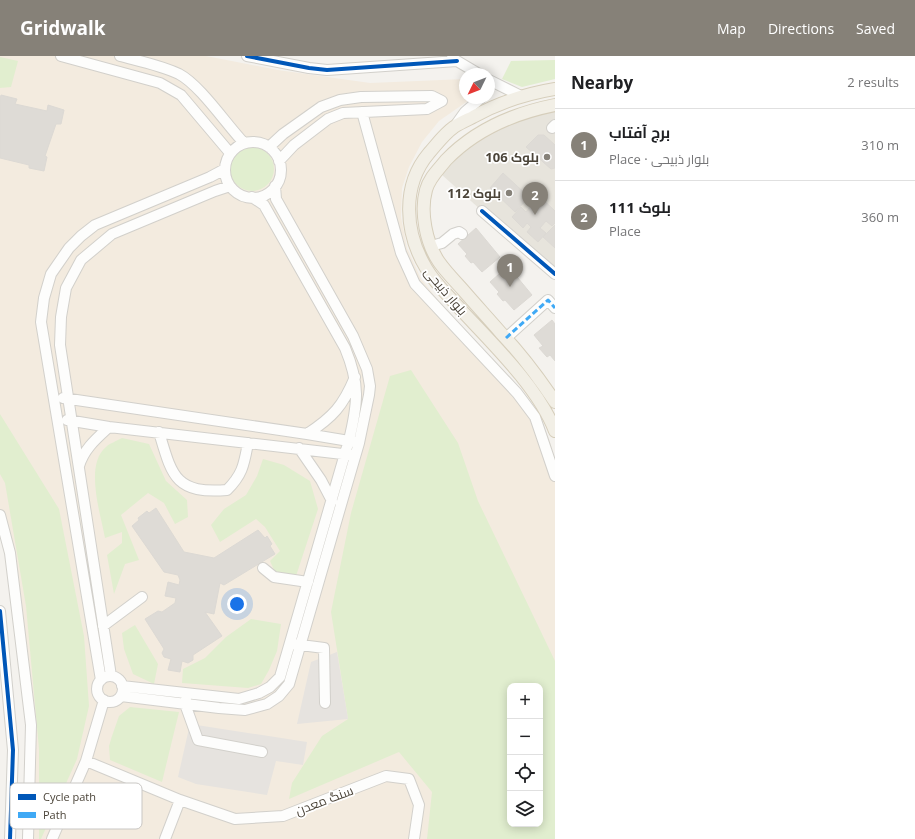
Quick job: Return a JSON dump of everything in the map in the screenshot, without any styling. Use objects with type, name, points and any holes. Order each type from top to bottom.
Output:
[{"type":"main road","name":"بلوار ذبیحی","points":[[555,88],[521,96],[494,106],[454,127],[440,140],[423,160],[416,172],[410,188],[408,201],[409,217],[415,244],[426,269],[443,291],[489,339],[532,389],[551,421],[555,431]]},
{"type":"main road","name":"بلوار ذبیحی","points":[[555,105],[525,112],[502,121],[474,136],[452,154],[438,170],[426,189],[424,200],[424,214],[428,238],[439,262],[506,338],[543,384],[555,402]]},
{"type":"street","points":[[62,56],[160,83],[172,88],[182,95],[230,153]]},
{"type":"street","points":[[120,56],[166,69],[180,75],[201,93],[244,143]]},
{"type":"street","points":[[247,56],[309,68],[328,70],[453,59],[469,68]]},
{"type":"street","points":[[495,83],[521,96]]},
{"type":"street","points":[[269,147],[321,107],[340,100],[361,97],[432,96],[442,101],[427,109],[343,113],[328,119],[294,145],[279,161]]},
{"type":"street","points":[[454,127],[465,112],[474,104]]},
{"type":"street","points":[[362,112],[401,253],[415,284],[517,393],[535,417],[555,476]]},
{"type":"street","points":[[121,691],[186,699],[244,710],[267,704],[279,696],[289,684],[356,455],[369,395],[369,381],[367,369],[353,336],[276,199],[275,186],[280,174],[279,161],[275,153],[269,147],[257,142],[244,143],[236,147],[230,153],[226,161],[226,178],[230,186],[236,192],[244,196],[252,197],[265,194],[275,186]]},
{"type":"street","points":[[106,678],[57,419],[41,322],[44,298],[51,274],[69,248],[95,225],[210,177],[225,169]]},
{"type":"street","points":[[106,678],[103,626],[67,399],[60,345],[61,317],[66,288],[81,260],[112,234],[230,186]]},
{"type":"street","points":[[186,699],[238,699],[259,693],[270,687],[280,677],[332,501],[349,440],[357,403],[355,377],[352,364],[345,348],[264,205],[252,197]]},
{"type":"street","points":[[482,211],[555,274]]},
{"type":"street","points":[[431,246],[442,243],[453,234],[459,232],[462,234]]},
{"type":"street","points":[[506,338],[548,300],[555,308]]},
{"type":"street","points":[[307,434],[323,423],[338,409],[348,394],[355,377]]},
{"type":"street","points":[[54,398],[349,440],[359,443]]},
{"type":"street","points":[[57,419],[109,427],[356,455]]},
{"type":"street","points":[[79,468],[82,457],[89,447],[109,427]]},
{"type":"street","points":[[159,432],[169,467],[180,481],[188,487],[209,492],[227,490],[237,480],[244,466],[248,443]]},
{"type":"street","points":[[299,448],[321,480],[332,501]]},
{"type":"street","points":[[0,515],[10,553],[31,725],[29,783]]},
{"type":"street","points":[[263,568],[274,577],[308,582]]},
{"type":"street","points":[[103,626],[142,597]]},
{"type":"street","points":[[0,611],[13,750],[12,783]]},
{"type":"street","points":[[290,644],[324,648],[325,704]]},
{"type":"street","points":[[106,678],[118,679],[121,691],[115,701],[108,702],[101,698],[97,691],[98,683],[106,678]]},
{"type":"street","points":[[186,699],[198,740],[262,752]]},
{"type":"street","points":[[76,783],[86,761],[104,700]]},
{"type":"street","name":"سنگ معدن","points":[[86,761],[139,783]]},
{"type":"street","name":"سنگ معدن","points":[[142,784],[180,800],[235,819],[283,816],[386,776],[409,780],[419,805],[414,839]]},
{"type":"street","points":[[165,839],[180,800]]},
{"type":"street","points":[[10,829],[10,839]]},
{"type":"street","points":[[28,829],[28,839]]},
{"type":"street","points":[[52,839],[56,829]]},
{"type":"shaded area","points":[[0,56],[206,56],[278,70],[370,83],[459,79],[459,104],[463,104],[439,121],[422,142],[409,167],[402,188],[401,217],[407,248],[421,279],[537,414],[549,439],[555,459],[555,839],[25,839],[25,829],[142,829],[142,783],[25,783],[26,726],[9,575],[6,569],[8,561],[0,533]]},
{"type":"shaded area","points":[[555,109],[555,277],[441,174],[456,158],[492,130]]},
{"type":"shaded area","points":[[337,652],[348,719],[297,724],[311,662]]},
{"type":"shaded area","points":[[190,724],[307,742],[303,765],[276,761],[267,795],[196,784],[178,777]]},
{"type":"green space","points":[[0,57],[18,61],[11,87],[0,88]]},
{"type":"green space","points":[[555,60],[555,79],[522,87],[502,79],[511,61]]},
{"type":"green space","points":[[248,147],[256,147],[261,148],[268,153],[273,160],[273,178],[268,185],[261,190],[248,191],[240,188],[233,181],[230,173],[230,165],[233,157],[240,150]]},
{"type":"green space","points":[[411,370],[458,443],[478,501],[555,661],[555,839],[427,839],[432,792],[399,752],[289,799],[292,783],[322,736],[348,719],[331,612],[351,513],[390,376]]},
{"type":"green space","points":[[0,414],[59,509],[84,636],[89,706],[77,759],[66,783],[39,783],[39,749],[26,606],[5,483],[0,474]]},
{"type":"green space","points":[[122,438],[149,444],[166,481],[187,500],[188,517],[175,524],[164,503],[148,493],[121,515],[139,560],[125,564],[114,594],[107,555],[122,543],[122,532],[105,538],[98,504],[95,478],[99,455],[106,447]]},
{"type":"green space","points":[[263,459],[284,465],[310,481],[318,509],[295,579],[275,572],[270,561],[280,551],[265,527],[256,519],[220,542],[211,525],[224,509],[246,495],[257,476]]},
{"type":"green space","points":[[251,619],[281,624],[277,651],[261,684],[248,688],[182,683],[183,669],[205,658],[226,637]]},
{"type":"green space","points":[[135,625],[158,664],[154,684],[133,674],[124,649],[122,633]]},
{"type":"green space","points":[[130,707],[179,712],[162,782],[110,760],[109,746],[119,716]]},
{"type":"green space","points":[[39,829],[46,829],[41,839],[39,839]]},
{"type":"building","points":[[1,95],[17,99],[15,104],[47,111],[48,105],[64,110],[61,124],[56,124],[45,156],[47,157],[44,171],[29,168],[29,165],[0,158]]},
{"type":"building","name":"بلوک 106","points":[[538,135],[544,135],[555,145],[555,168],[551,169],[526,147]]},
{"type":"building","name":"بلوک 112","points":[[503,173],[529,197],[515,212],[490,188]]},
{"type":"building","points":[[535,192],[555,211],[555,223],[552,226],[546,221],[540,228],[546,233],[538,242],[527,232],[531,227],[527,223],[523,228],[512,217],[521,207],[526,212],[530,207],[525,203]]},
{"type":"building","points":[[555,225],[555,248],[543,237]]},
{"type":"building","points":[[476,228],[500,257],[482,272],[465,256],[467,254],[458,244]]},
{"type":"building","points":[[508,266],[532,295],[514,310],[497,294],[499,292],[490,282]]},
{"type":"building","points":[[552,320],[555,324],[555,361],[550,355],[547,357],[539,348],[543,346],[534,335]]},
{"type":"building","points":[[156,508],[184,552],[214,558],[258,530],[265,538],[267,536],[272,544],[270,546],[275,554],[224,585],[220,583],[214,614],[205,612],[222,636],[193,655],[193,660],[188,663],[182,661],[180,672],[168,670],[171,659],[164,657],[162,653],[164,649],[145,619],[158,611],[162,612],[175,603],[176,598],[165,596],[168,582],[179,585],[180,580],[178,575],[164,572],[132,526],[139,520],[138,518],[147,511],[149,513]]},
{"type":"marked path","points":[[506,338],[548,300],[555,308]]},
{"type":"cycle path","points":[[247,56],[327,70],[457,61]]},
{"type":"cycle path","points":[[482,211],[555,274]]},
{"type":"cycle path","points":[[0,611],[13,750],[12,783]]},
{"type":"cycle path","points":[[10,829],[10,839]]},
{"type":"place","name":"بلوک 106","points":[[547,157]]},
{"type":"place","name":"بلوک 112","points":[[509,193]]},
{"type":"place","name":"بلوک 111","points":[[535,215]]},
{"type":"place","name":"برج آفتاب","points":[[510,287]]}]
